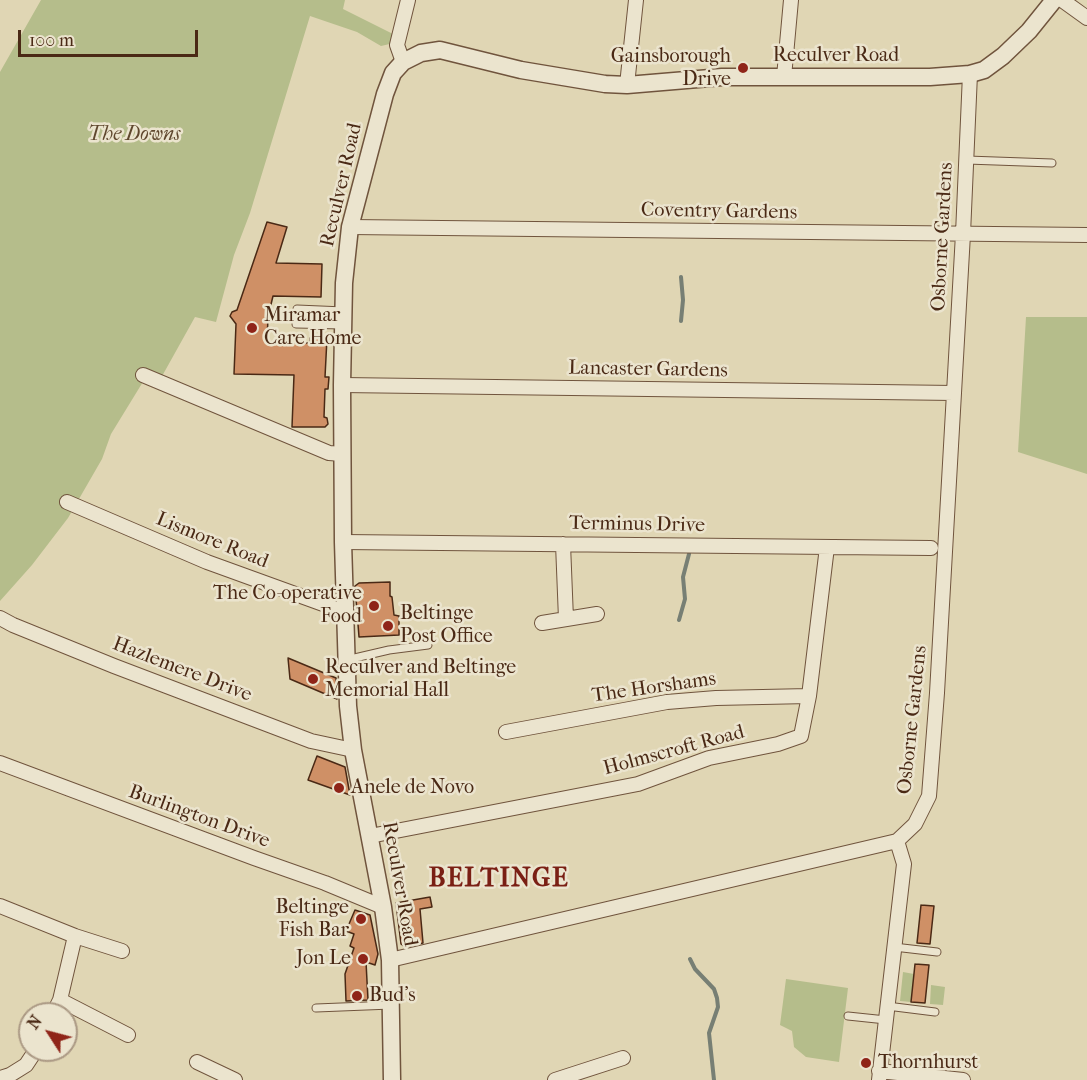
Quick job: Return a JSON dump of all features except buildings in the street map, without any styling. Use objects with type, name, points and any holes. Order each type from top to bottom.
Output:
[{"type":"street","points":[[401,56],[398,45],[408,0]]},
{"type":"street","points":[[627,85],[636,0]]},
{"type":"street","points":[[784,77],[791,0]]},
{"type":"street","name":"Reculver Road","points":[[392,1080],[390,960],[383,908],[353,750],[346,660],[342,385],[346,256],[350,227],[385,94],[401,56],[440,50],[521,70],[574,80],[627,85],[722,77],[930,77],[970,74],[984,70],[1003,56],[1029,31],[1054,0]]},
{"type":"street","points":[[1062,0],[1087,18]]},
{"type":"street","points":[[387,44],[401,56]]},
{"type":"street","name":"Osborne Gardens","points":[[897,841],[915,824],[929,796],[938,682],[970,74]]},
{"type":"street","name":"Coventry Gardens","points":[[350,227],[1087,235]]},
{"type":"street","points":[[143,375],[329,453],[342,453]]},
{"type":"street","name":"Lancaster Gardens","points":[[342,385],[954,393]]},
{"type":"street","name":"Lismore Road","points":[[67,502],[207,562],[345,612]]},
{"type":"street","name":"Terminus Drive","points":[[343,542],[931,548]]},
{"type":"street","points":[[563,544],[566,619]]},
{"type":"street","name":"Holmscroft Road","points":[[370,836],[638,784],[709,758],[778,744],[801,736],[809,696],[827,547]]},
{"type":"street","points":[[542,623],[597,614]]},
{"type":"street","name":"Hazlemere Drive","points":[[0,618],[114,666],[311,741],[353,750]]},
{"type":"street","name":"The Horshams","points":[[506,732],[667,702],[716,698],[809,696]]},
{"type":"street","name":"Burlington Drive","points":[[0,763],[325,883],[383,908]]},
{"type":"street","points":[[390,960],[897,841],[904,864],[879,1076],[963,1080]]},
{"type":"street","points":[[0,906],[75,936],[122,951]]},
{"type":"street","points":[[75,936],[60,1000],[128,1035]]},
{"type":"street","points":[[555,1080],[623,1058]]},
{"type":"street","points":[[0,1078],[10,1075],[28,1062]]},
{"type":"street","points":[[197,1062],[236,1080]]},
{"type":"lane","points":[[967,160],[1052,163]]},
{"type":"lane","points":[[297,309],[344,318],[296,324],[297,309]]},
{"type":"lane","points":[[346,660],[389,650],[428,645]]},
{"type":"lane","points":[[894,947],[937,952]]},
{"type":"lane","points":[[316,1008],[391,1005]]},
{"type":"lane","points":[[848,1016],[935,1012]]},
{"type":"green space","name":"The Downs","points":[[41,0],[345,0],[343,9],[397,36],[394,43],[381,46],[357,32],[310,16],[250,213],[234,255],[216,322],[195,317],[161,378],[149,372],[111,434],[102,459],[68,518],[32,565],[0,601],[0,72]]},
{"type":"green space","points":[[1026,317],[1087,317],[1087,474],[1018,452]]},
{"type":"green space","points":[[903,972],[914,974],[911,1002],[900,1001]]},
{"type":"green space","points":[[786,979],[848,988],[839,1062],[806,1057],[794,1047],[792,1031],[780,1025]]},
{"type":"green space","points":[[931,985],[945,987],[943,1005],[930,1004]]},
{"type":"waterway","points":[[681,277],[683,300],[681,321]]},
{"type":"waterway","points":[[679,620],[685,599],[683,577],[689,554]]},
{"type":"waterway","points":[[690,959],[695,969],[714,989],[717,998],[718,1007],[709,1033],[714,1080]]},
{"type":"place","name":"Gainsborough Drive","points":[[743,68]]},
{"type":"place","name":"Miramar Care Home","points":[[252,328]]},
{"type":"place","name":"The Co-operative Food","points":[[374,606]]},
{"type":"place","name":"Beltinge Post Office","points":[[388,626]]},
{"type":"place","name":"Reculver and Beltinge Memorial Hall","points":[[313,679]]},
{"type":"place","name":"Anele de Novo","points":[[339,788]]},
{"type":"place","name":"Beltinge Fish Bar","points":[[361,919]]},
{"type":"place","name":"Jon Le","points":[[363,959]]},
{"type":"place","name":"Bud's","points":[[357,996]]},
{"type":"place","name":"Thornhurst","points":[[866,1063]]},
{"type":"district","name":"BELTINGE","points":[[499,880]]}]
